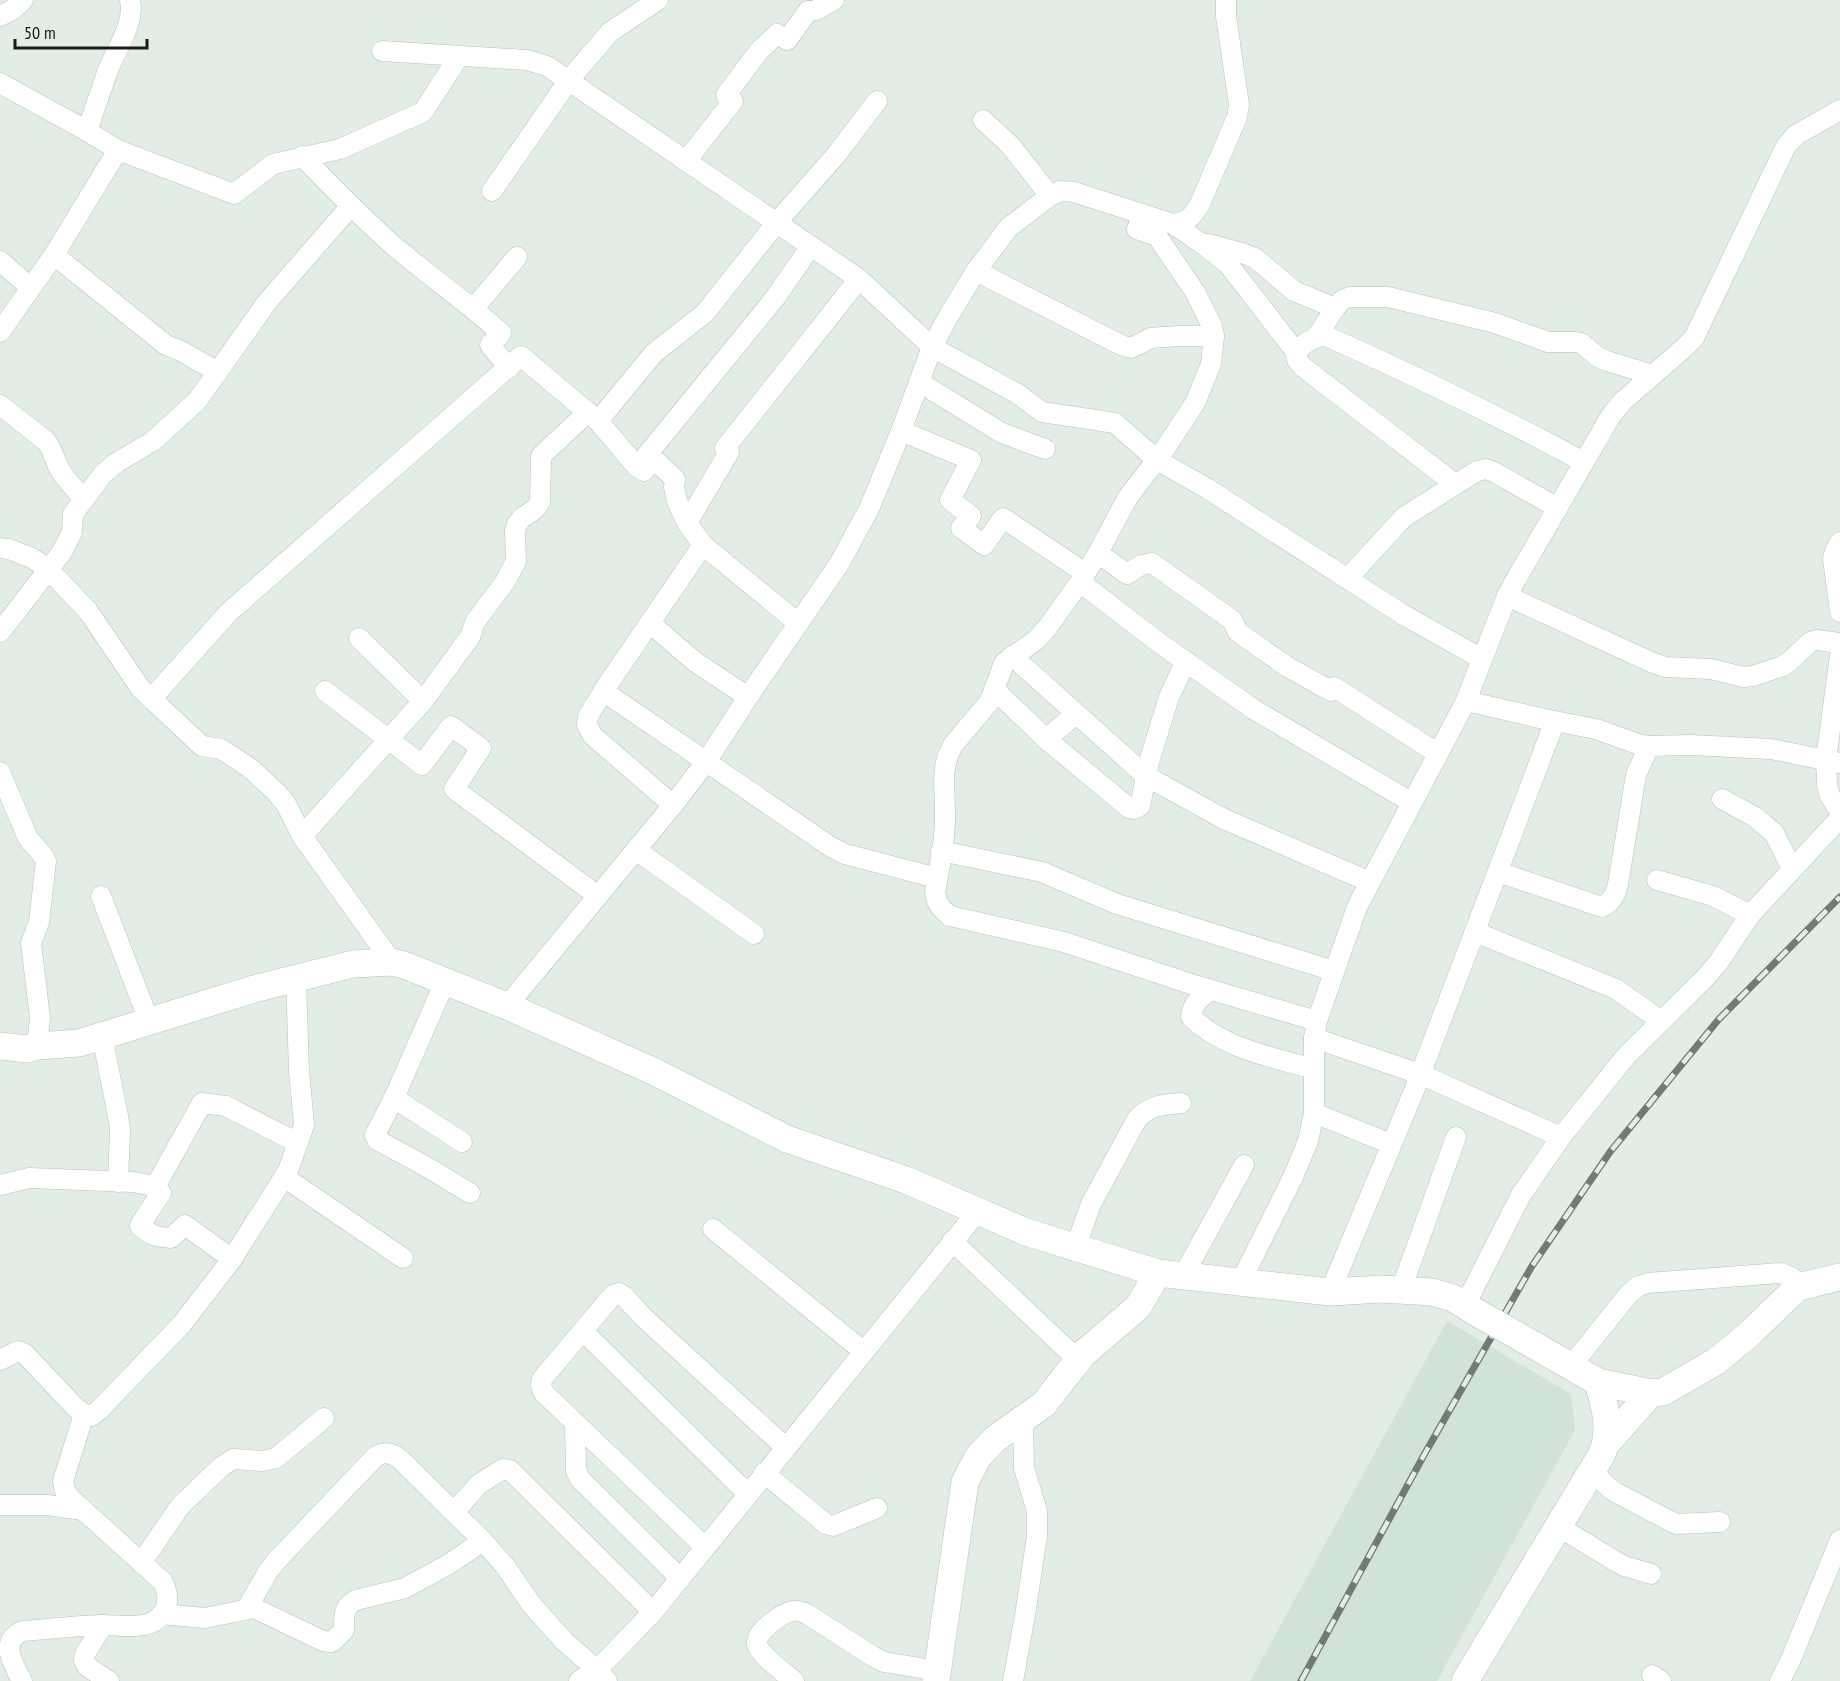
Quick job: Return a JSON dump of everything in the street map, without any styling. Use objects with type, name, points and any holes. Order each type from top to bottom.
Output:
[{"type":"main road","points":[[0,1046],[27,1049],[37,1046],[79,1043],[296,978],[353,964],[392,962],[507,1006],[655,1072],[787,1139],[906,1180],[1026,1232],[1170,1274],[1330,1292],[1382,1289],[1432,1292],[1453,1298],[1598,1382],[1651,1393],[1663,1392],[1672,1388],[1715,1362],[1802,1286],[1840,1277]]},
{"type":"main road","points":[[937,1676],[965,1482],[978,1457],[1008,1428],[1044,1404],[1078,1360],[1138,1307],[1170,1274]]},
{"type":"main road","points":[[1598,1382],[1606,1410],[1606,1444]]},
{"type":"main road","points":[[1465,1681],[1592,1472],[1606,1444],[1651,1393]]},
{"type":"street","points":[[0,16],[12,10],[23,0]]},
{"type":"street","points":[[87,131],[107,72],[130,20],[132,9],[130,0]]},
{"type":"street","points":[[492,191],[569,80],[610,32],[658,0]]},
{"type":"street","points":[[686,161],[733,101],[726,95],[759,51],[777,34],[788,40],[808,11],[816,10],[834,0]]},
{"type":"street","points":[[1173,224],[1183,223],[1200,204],[1237,117],[1239,105],[1226,16],[1226,0]]},
{"type":"street","points":[[382,51],[527,60],[547,66],[859,279],[932,347],[1018,394],[1042,412],[1115,423],[1157,460],[1208,489],[1402,614],[1482,659]]},
{"type":"street","points":[[0,83],[118,150],[234,194],[273,164],[340,149],[423,112],[459,56]]},
{"type":"street","points":[[302,836],[423,701],[470,637],[475,622],[512,571],[516,561],[515,531],[517,524],[540,502],[541,456],[593,416],[654,353],[705,313],[878,101]]},
{"type":"street","points":[[1241,1281],[1293,1177],[1308,1141],[1314,1113],[1316,1029],[1357,907],[1466,701],[1507,596],[1617,407],[1694,338],[1786,146],[1796,135],[1840,110]]},
{"type":"street","points":[[983,120],[1010,145],[1050,196]]},
{"type":"street","points":[[0,332],[54,255],[118,150]]},
{"type":"street","points":[[302,156],[350,207],[396,247],[474,308],[501,333],[490,345],[593,416],[644,471],[651,463],[658,463],[675,480],[677,501],[687,523],[703,545],[798,623]]},
{"type":"street","points":[[507,1006],[706,762],[839,564],[869,509],[932,347],[948,317],[976,271],[1009,227],[1050,196],[1060,191],[1074,192],[1173,224],[1202,243],[1228,264],[1296,352],[1303,368],[1455,484]]},
{"type":"street","points":[[0,632],[62,552],[72,532],[73,514],[103,474],[116,463],[153,441],[197,401],[262,309],[350,207]]},
{"type":"street","points":[[1143,214],[1137,229],[1157,236],[1195,292],[1212,326],[1214,336],[1211,364],[1195,403],[1157,460],[1128,497],[1083,578],[1036,640],[1004,663],[990,701],[953,745],[944,766],[945,820],[935,893],[937,902],[950,916],[1064,942],[1210,990],[1316,1029],[1561,1137]]},
{"type":"street","points":[[1202,243],[1255,258],[1294,291],[1335,308]]},
{"type":"street","points":[[637,466],[775,298],[811,246]]},
{"type":"street","points":[[54,255],[166,345],[182,351],[218,372]]},
{"type":"street","points":[[474,308],[517,257]]},
{"type":"street","points":[[0,261],[30,287]]},
{"type":"street","points":[[976,271],[1131,348],[1151,338],[1214,336]]},
{"type":"street","points":[[687,523],[729,452],[725,448],[859,279]]},
{"type":"street","points":[[1317,338],[1342,300],[1350,297],[1388,297],[1495,322],[1548,342],[1581,343],[1607,362],[1653,375]]},
{"type":"street","points":[[1296,352],[1301,346],[1326,336],[1510,422],[1584,462]]},
{"type":"street","points":[[151,699],[229,612],[515,362]]},
{"type":"street","points":[[919,382],[1002,433],[1045,448]]},
{"type":"street","points":[[0,405],[46,441],[63,474],[85,500]]},
{"type":"street","points":[[901,431],[971,460],[950,500],[970,516],[961,528],[984,545],[1003,518],[1083,578],[1186,661],[1253,709],[1411,802]]},
{"type":"street","points":[[1347,579],[1404,517],[1477,471],[1486,469],[1494,472],[1558,508]]},
{"type":"street","points":[[1840,542],[1833,559],[1840,612]]},
{"type":"street","points":[[673,805],[593,736],[587,725],[588,716],[703,545]]},
{"type":"street","points":[[0,548],[32,558],[48,569],[88,611],[132,678],[151,699],[202,746],[221,749],[250,768],[276,792],[286,804],[302,836],[392,962]]},
{"type":"street","points":[[1098,553],[1127,574],[1141,565],[1152,563],[1232,620],[1238,633],[1286,666],[1331,691],[1334,687],[1437,753]]},
{"type":"street","points":[[1507,596],[1665,667],[1711,669],[1743,677],[1753,676],[1782,666],[1810,642],[1817,640],[1840,643]]},
{"type":"street","points":[[650,623],[694,661],[748,697]]},
{"type":"street","points":[[359,638],[423,701]]},
{"type":"street","points":[[1840,655],[1833,762],[1827,785],[1830,796],[1840,812]]},
{"type":"street","points":[[1012,656],[1146,776],[1224,819],[1370,882]]},
{"type":"street","points":[[994,689],[1046,739],[1129,808],[1134,809],[1140,806],[1149,762],[1169,697],[1186,661]]},
{"type":"street","points":[[325,691],[422,765],[450,726],[481,748],[454,789],[598,896]]},
{"type":"street","points":[[603,691],[831,847],[844,854],[937,878]]},
{"type":"street","points":[[1466,701],[1596,729],[1649,746],[1690,744],[1772,749],[1833,762]]},
{"type":"street","points":[[1046,739],[1076,714]]},
{"type":"street","points":[[1330,1292],[1420,1074],[1555,721]]},
{"type":"street","points":[[1498,872],[1602,907],[1609,903],[1615,896],[1618,884],[1636,775],[1649,746]]},
{"type":"street","points":[[0,772],[27,836],[46,861],[39,922],[31,943],[40,1018],[37,1046]]},
{"type":"street","points":[[1722,799],[1755,817],[1774,833],[1792,869]]},
{"type":"street","points":[[1472,1310],[1521,1195],[1561,1137],[1627,1055],[1711,971],[1750,915],[1840,818]]},
{"type":"street","points":[[636,850],[754,934]]},
{"type":"street","points":[[941,851],[1042,872],[1117,904],[1334,971]]},
{"type":"street","points":[[1657,880],[1707,893],[1750,915]]},
{"type":"street","points":[[101,896],[149,1021]]},
{"type":"street","points":[[1475,932],[1616,989],[1661,1021]]},
{"type":"street","points":[[0,1360],[18,1351],[25,1354],[84,1414],[91,1416],[182,1324],[231,1259],[284,1177],[304,1125],[299,1071],[296,978]]},
{"type":"street","points":[[446,982],[375,1135],[377,1140],[470,1193]]},
{"type":"street","points":[[1210,990],[1198,1000],[1192,1009],[1191,1017],[1198,1024],[1235,1046],[1314,1069]]},
{"type":"street","points":[[102,1036],[120,1130],[118,1182]]},
{"type":"street","points":[[394,1098],[462,1142]]},
{"type":"street","points":[[155,1187],[202,1103],[226,1106],[298,1143]]},
{"type":"street","points":[[1076,1246],[1091,1204],[1137,1119],[1152,1107],[1181,1103]]},
{"type":"street","points":[[1314,1113],[1391,1144]]},
{"type":"street","points":[[1401,1290],[1456,1137]]},
{"type":"street","points":[[1170,1274],[1244,1165]]},
{"type":"street","points":[[284,1177],[403,1258]]},
{"type":"street","points":[[0,1185],[29,1178],[133,1182],[155,1187],[161,1192],[140,1226],[156,1237],[171,1238],[185,1225],[231,1259]]},
{"type":"street","points":[[579,1681],[602,1676],[978,1211]]},
{"type":"street","points":[[713,1229],[863,1351]]},
{"type":"street","points":[[952,1241],[1078,1360]]},
{"type":"street","points":[[1571,1366],[1628,1295],[1638,1286],[1648,1283],[1773,1273],[1791,1277],[1802,1286]]},
{"type":"street","points":[[705,1547],[543,1392],[542,1379],[613,1295],[619,1293],[785,1448]]},
{"type":"street","points":[[583,1331],[747,1494]]},
{"type":"street","points":[[22,1681],[5,1651],[3,1640],[12,1634],[22,1631],[103,1625],[142,1625],[152,1622],[162,1614],[168,1604],[168,1592],[163,1582],[65,1491],[63,1480],[84,1414]]},
{"type":"street","points":[[141,1563],[181,1505],[221,1467],[233,1459],[263,1461],[276,1458],[324,1418]]},
{"type":"street","points":[[1013,1681],[1025,1615],[1036,1536],[1037,1511],[1024,1468],[1023,1419]]},
{"type":"street","points":[[574,1423],[576,1471],[580,1479],[680,1578]]},
{"type":"street","points":[[248,1608],[277,1560],[376,1456],[383,1452],[390,1453],[400,1459],[483,1541],[505,1566],[537,1612],[602,1676]]},
{"type":"street","points":[[454,1512],[479,1484],[504,1469],[510,1470],[653,1612]]},
{"type":"street","points":[[1592,1472],[1613,1491],[1676,1524],[1720,1522]]},
{"type":"street","points":[[764,1473],[826,1524],[832,1526],[878,1508]]},
{"type":"street","points":[[1,1505],[47,1505],[83,1510]]},
{"type":"street","points":[[1558,1527],[1615,1561],[1651,1574]]},
{"type":"street","points":[[1780,1681],[1840,1540]]},
{"type":"street","points":[[162,1614],[205,1618],[248,1608],[260,1610],[323,1641],[332,1642],[344,1630],[344,1613],[349,1604],[356,1600],[405,1588],[449,1564],[483,1541]]},
{"type":"street","points":[[794,1681],[761,1652],[757,1643],[758,1635],[768,1625],[790,1611],[807,1614],[884,1662],[937,1676]]},
{"type":"street","points":[[103,1625],[85,1654],[84,1661],[88,1667],[109,1681]]},
{"type":"shaded area","points":[[1447,1321],[1571,1394],[1575,1430],[1437,1681],[1250,1681]]},
{"type":"railway","points":[[1301,1681],[1424,1455],[1532,1266],[1610,1152],[1719,1019],[1840,897]]}]
